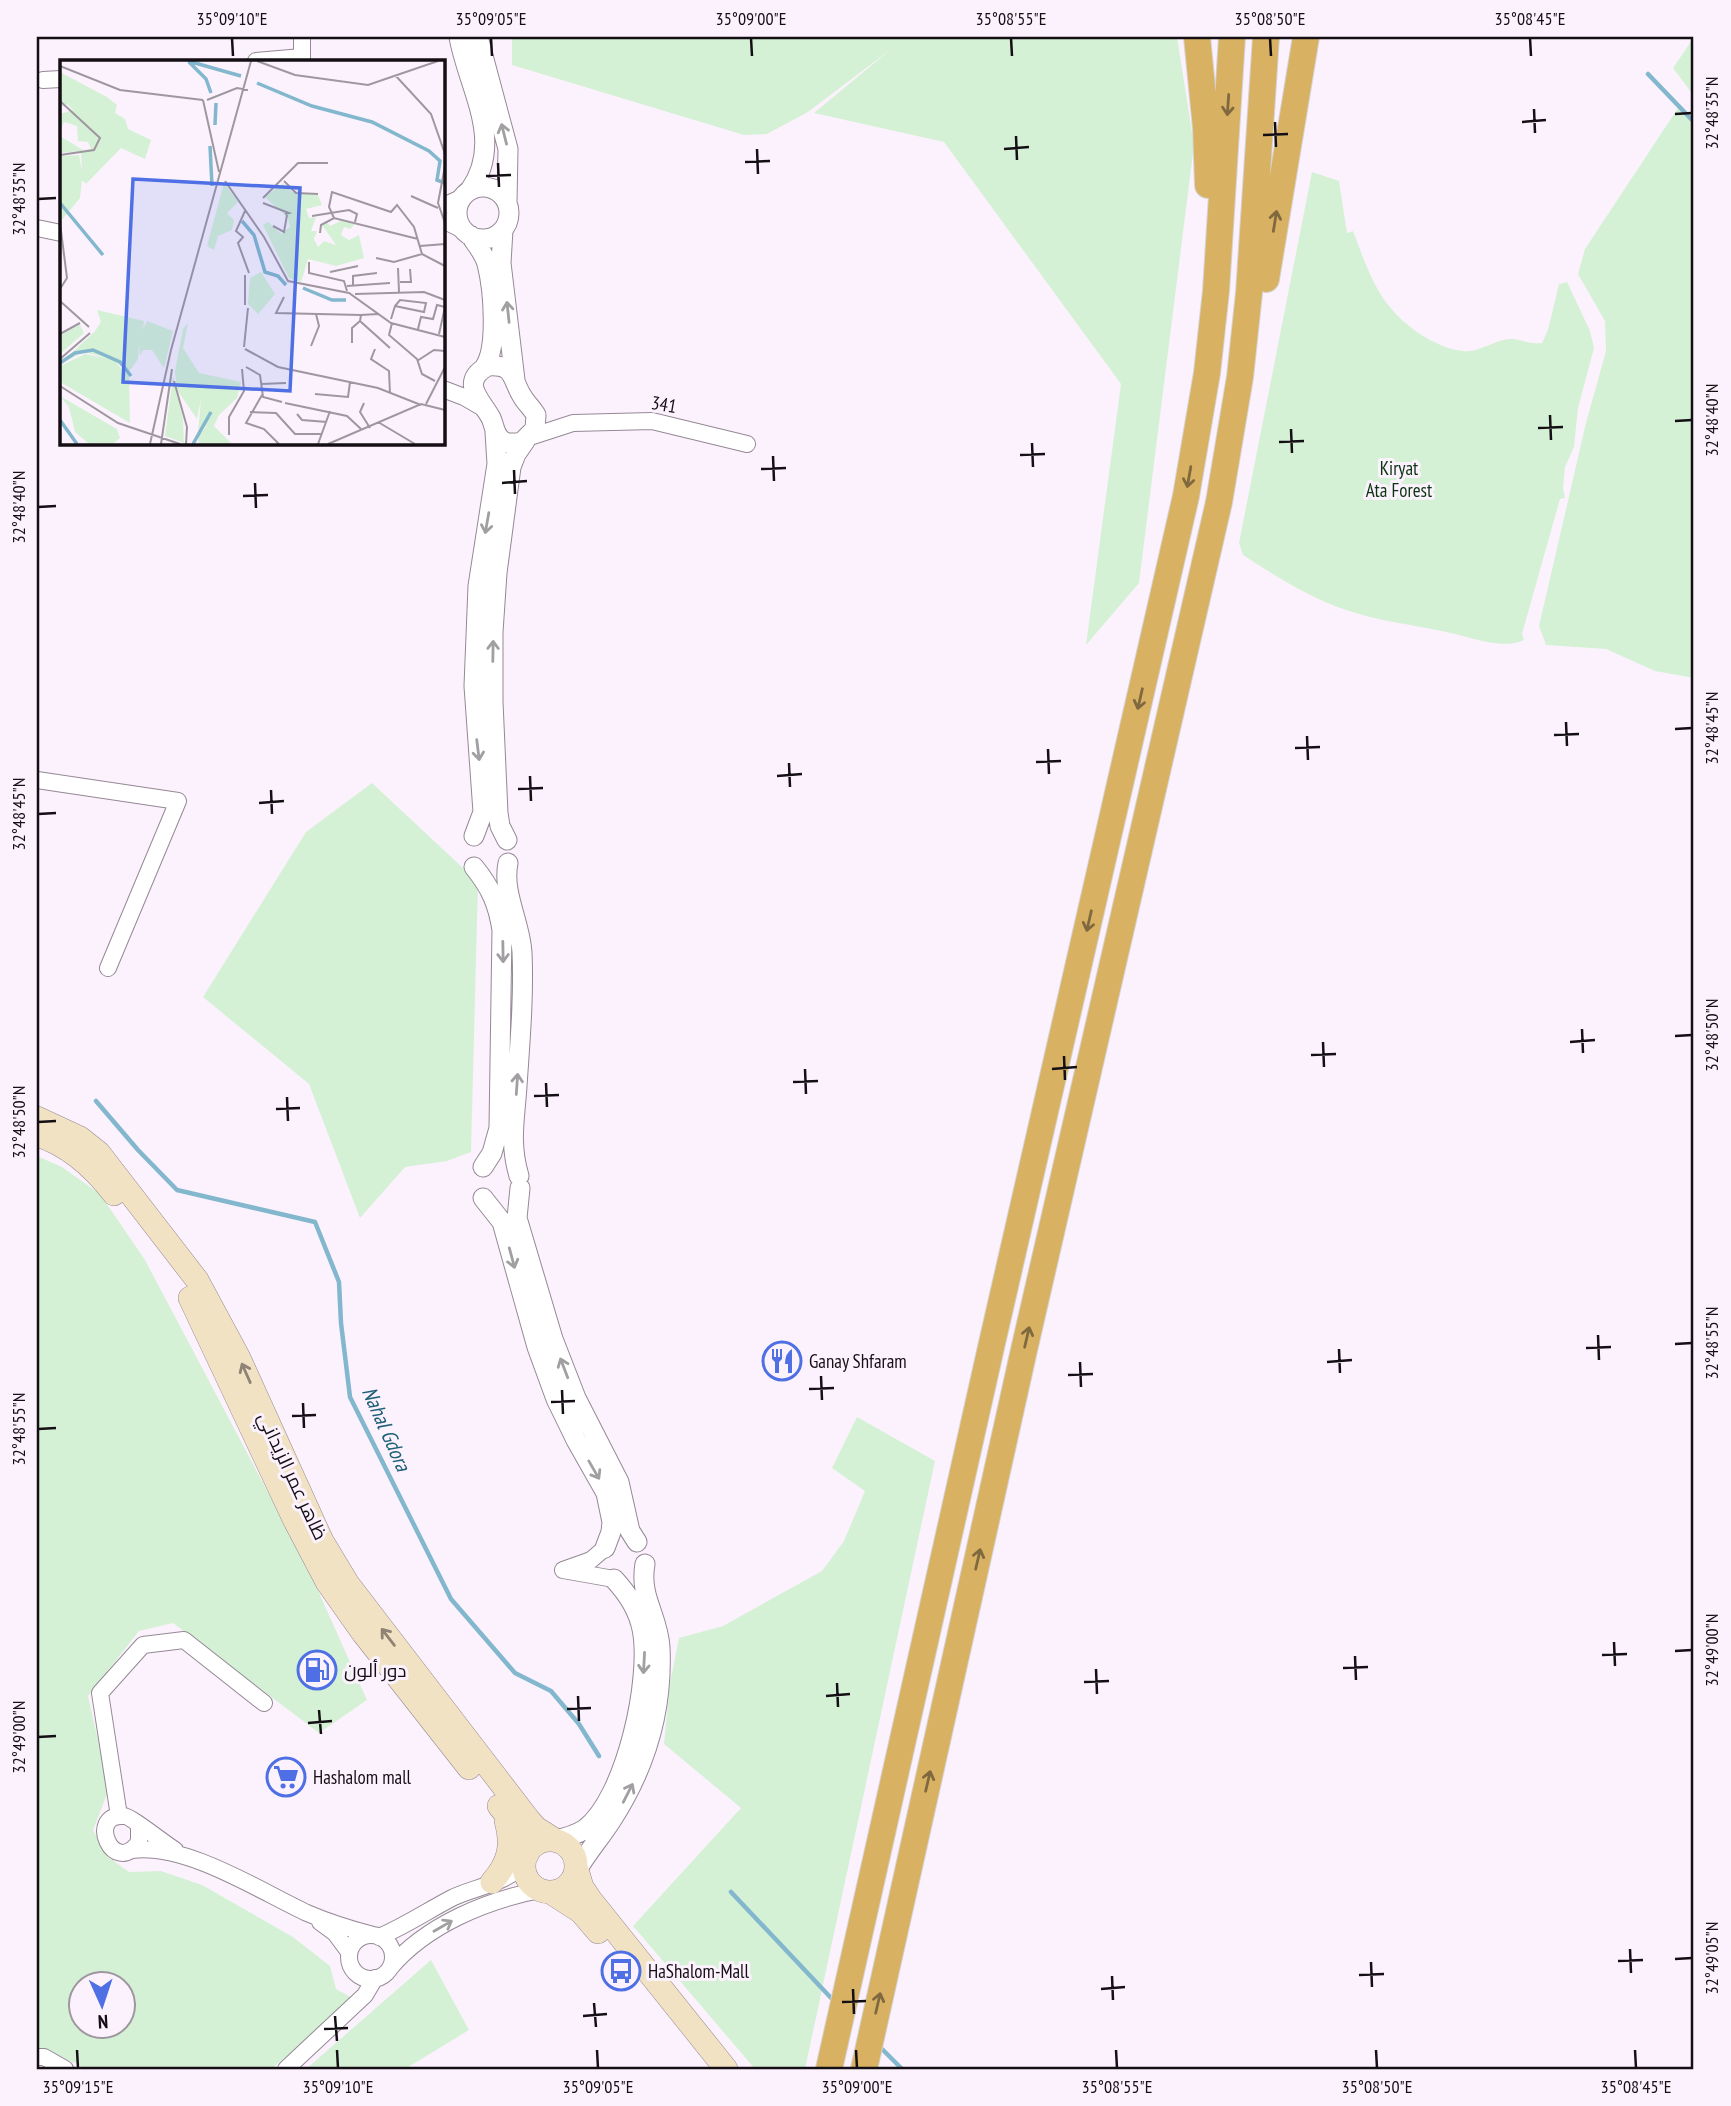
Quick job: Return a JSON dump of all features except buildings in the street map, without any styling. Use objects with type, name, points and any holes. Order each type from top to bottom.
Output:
[{"type":"highway","points":[[1196,37],[1206,128],[1209,254],[1198,432]]},
{"type":"highway","points":[[829,2069],[1175,544],[1198,432],[1216,290],[1232,37]]},
{"type":"highway","points":[[864,2069],[1027,1337],[1219,502],[1240,377],[1249,293],[1266,37]]},
{"type":"highway","points":[[1208,552],[1266,279],[1306,37]]},
{"type":"main road","name":"ظاهر عمر الزيداني","points":[[37,1118],[80,1138],[99,1153],[182,1259],[226,1330],[322,1541],[348,1584],[529,1820],[555,1840]]},
{"type":"main road","name":"ظاهر عمر الزيداني","points":[[37,1135],[65,1148],[96,1173],[183,1287],[203,1322],[295,1521],[327,1582],[375,1649],[503,1811],[519,1834],[525,1858]]},
{"type":"main road","points":[[492,1882],[501,1871],[510,1850],[508,1826],[503,1811]]},
{"type":"main road","points":[[555,1840],[570,1848],[575,1855],[582,1888],[722,2064],[581,1912],[531,1884],[527,1877],[525,1858],[538,1843],[555,1840]]},
{"type":"main road","points":[[545,1891],[564,1889],[577,1870]]},
{"type":"street","points":[[279,60],[302,59],[302,37]]},
{"type":"street","points":[[459,37],[486,140],[485,162],[458,198],[457,216],[484,256],[488,271],[494,340],[489,359],[480,373],[474,392],[490,417],[495,432],[497,464],[478,586],[474,686],[483,812],[467,855],[492,891],[502,930],[499,1128],[492,1153],[477,1178],[477,1185],[483,1198],[502,1222],[537,1347],[556,1399],[606,1493],[612,1522],[602,1554],[604,1569],[631,1599],[643,1631],[645,1654],[634,1734],[613,1788],[597,1815],[578,1833],[555,1840]]},
{"type":"street","points":[[478,37],[508,149],[509,216],[503,230],[501,263],[515,380]]},
{"type":"street","points":[[43,80],[60,79]]},
{"type":"street","points":[[458,198],[487,187],[496,189],[507,202]]},
{"type":"street","points":[[444,221],[467,233],[487,239],[503,230]]},
{"type":"street","points":[[37,228],[60,233]]},
{"type":"street","points":[[444,384],[456,383],[493,366],[504,367],[515,380],[537,419],[535,429],[516,454],[511,467],[494,611],[493,702],[498,820],[511,851],[507,888],[522,951],[519,1051],[512,1142],[519,1182],[517,1218],[554,1339],[576,1398],[619,1482],[630,1531],[644,1552],[643,1587],[659,1634],[659,1690],[643,1761],[624,1801],[577,1870]]},
{"type":"street","points":[[444,389],[483,408]]},
{"type":"street","points":[[530,406],[552,418],[573,424]]},
{"type":"street","name":"341","points":[[573,424],[652,421],[747,444]]},
{"type":"street","points":[[495,432],[505,442],[515,443],[573,424]]},
{"type":"street","points":[[37,780],[177,801],[108,968]]},
{"type":"street","points":[[474,836],[491,831],[498,832],[507,840]]},
{"type":"street","points":[[474,867],[480,872],[494,873],[508,863]]},
{"type":"street","points":[[483,1167],[493,1162],[507,1163],[519,1182],[514,1198],[503,1204],[496,1205],[483,1198]]},
{"type":"street","points":[[637,1542],[618,1538],[591,1560],[563,1570],[621,1581],[634,1578],[645,1564]]},
{"type":"street","points":[[119,1816],[100,1693],[143,1645],[184,1640],[264,1703]]},
{"type":"street","points":[[185,1856],[149,1849],[119,1852],[105,1840],[108,1822],[119,1816],[130,1817],[185,1856],[310,1914],[376,1936],[391,1950],[390,1968]]},
{"type":"street","points":[[132,1850],[141,1836],[139,1825]]},
{"type":"street","points":[[525,1858],[515,1871],[451,1899],[401,1927],[376,1936],[360,1938],[349,1952],[349,1960],[355,1972],[361,1977],[381,1976],[411,1947],[449,1922],[503,1898],[545,1891]]},
{"type":"street","points":[[310,1914],[335,1933],[349,1952]]},
{"type":"street","points":[[286,2069],[365,1995],[375,1978]]},
{"type":"street","points":[[37,2057],[44,2057],[65,2069]]},
{"type":"green space","points":[[512,37],[1177,37],[1194,145],[1139,583],[1086,645],[1121,384],[944,142],[814,113],[890,50],[808,112],[767,134],[744,135],[512,65]]},
{"type":"green space","points":[[1694,37],[1694,96],[1673,68]]},
{"type":"green space","points":[[1680,105],[1694,120],[1694,678],[1655,671],[1606,649],[1546,645],[1539,626],[1586,423],[1606,351],[1605,321],[1578,274],[1585,249]]},
{"type":"green space","name":"Kiryat Ata Forest","points":[[1312,172],[1339,181],[1347,233],[1353,231],[1371,277],[1386,302],[1423,336],[1442,346],[1463,351],[1510,339],[1542,343],[1548,330],[1559,284],[1567,282],[1590,331],[1594,348],[1578,408],[1574,447],[1565,467],[1565,498],[1560,499],[1522,634],[1524,640],[1507,644],[1488,642],[1359,614],[1306,593],[1243,555],[1239,543]]},
{"type":"green space","points":[[372,783],[478,882],[471,1152],[447,1161],[405,1167],[360,1218],[309,1084],[203,997],[306,832]]},
{"type":"green space","points":[[37,1156],[62,1167],[100,1194],[145,1260],[307,1566],[367,1700],[319,1733],[173,1623],[139,1631],[88,1696],[109,1789],[93,1830],[108,1857],[129,1872],[161,1871],[202,1885],[293,1937],[330,1966],[336,1989],[356,2000],[271,2069],[84,2069],[78,2064],[37,2049]]},
{"type":"green space","points":[[857,1417],[935,1461],[805,2069],[755,2069],[633,1926],[741,1808],[664,1744],[670,1683],[679,1638],[723,1626],[822,1571],[844,1541],[865,1491],[832,1468]]},
{"type":"green space","points":[[431,1960],[469,2030],[405,2069],[306,2069]]},
{"type":"waterway","points":[[1648,74],[1694,122]]},
{"type":"waterway","name":"Nahal Gdora","points":[[96,1101],[177,1190],[315,1222],[339,1282],[350,1397],[451,1599],[515,1673],[551,1691],[579,1724],[599,1756]]},
{"type":"waterway","points":[[731,1892],[833,2000]]},
{"type":"waterway","points":[[881,2048],[902,2069]]},
{"type":"place","name":"Ganay Shfaram","points":[[782,1361]]},
{"type":"place","name":"دور ألون","points":[[317,1670]]},
{"type":"place","name":"Hashalom mall","points":[[286,1777]]},
{"type":"place","name":"HaShalom-Mall","points":[[621,1971]]}]
